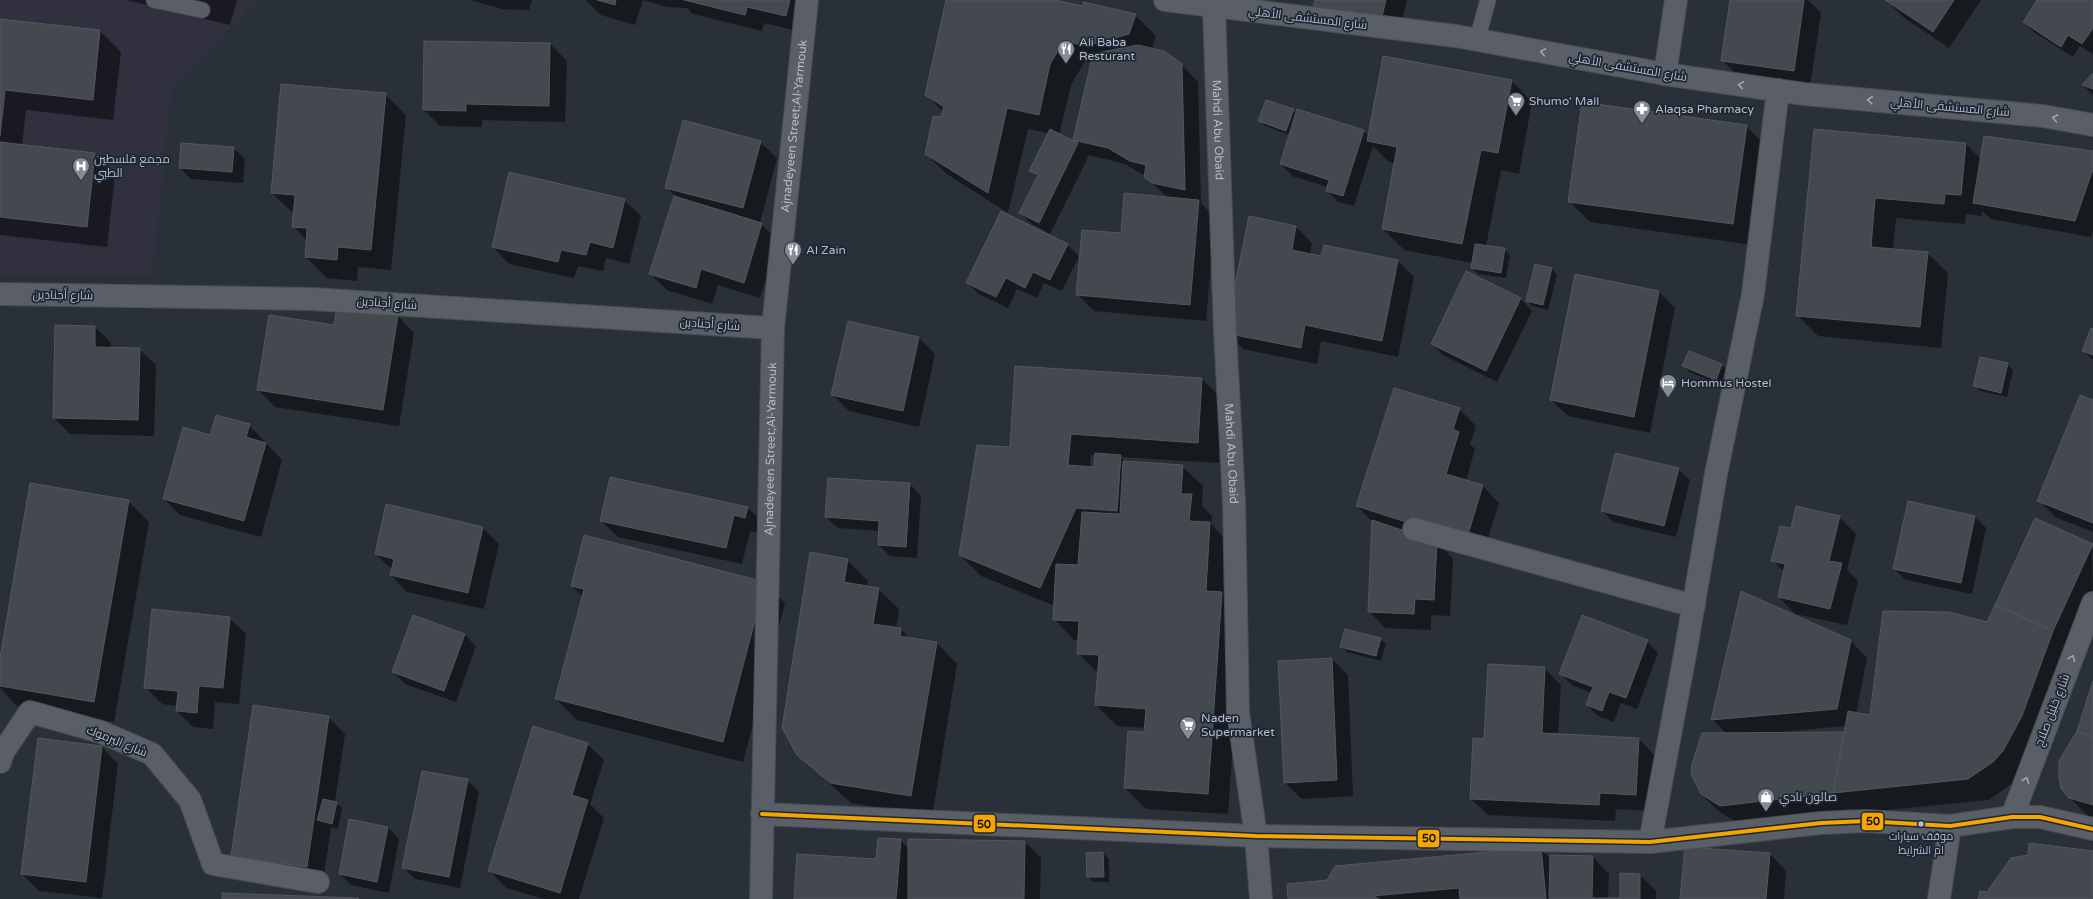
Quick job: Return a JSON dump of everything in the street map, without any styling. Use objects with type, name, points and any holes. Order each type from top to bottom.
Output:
[{"type":"street","name":"Ajnadeyeen Street;Al-Yarmouk","points":[[761,899],[773,328],[807,0]]},
{"type":"street","name":"شارع المستشفى الأهلي","points":[[1165,0],[1478,40],[1665,74],[1804,94],[2043,116],[2093,126]]},
{"type":"street","points":[[1665,74],[1676,0]]},
{"type":"street","name":"Mahdi Abu Obaid","points":[[1214,7],[1225,332],[1234,501],[1238,712],[1256,836],[1261,899]]},
{"type":"street","points":[[1650,842],[1694,606],[1716,474],[1753,294],[1778,90]]},
{"type":"street","name":"شارع أجنادين","points":[[0,294],[312,299],[773,328]]},
{"type":"street","points":[[1414,529],[1694,606]]},
{"type":"street","name":"شارع خليل صلاح","points":[[2012,816],[2093,603]]},
{"type":"street","name":"شارع اليرموك","points":[[0,762],[3,752],[30,712],[101,732],[152,754],[190,800],[213,864],[318,882]]},
{"type":"street","points":[[762,814],[1256,836],[1650,842],[1836,823],[1866,821],[1950,826],[2012,816],[2040,817],[2093,829]]},
{"type":"street","points":[[1939,899],[1950,826]]},
{"type":"lane","points":[[154,0],[202,10]]},
{"type":"lane","points":[[1478,40],[1488,0]]},
{"type":"shaded area","name":"مجمع فلسطين الطبي","points":[[0,0],[258,0],[172,87],[152,276],[0,275]]},
{"type":"building","points":[[597,0],[616,0],[615,5]]},
{"type":"building","points":[[684,0],[790,0],[786,16],[747,7],[745,15]]},
{"type":"building","points":[[946,0],[1055,0],[1083,6],[1083,2],[1136,14],[1129,34],[1086,46],[1064,41],[1050,64],[1039,115],[1007,108],[988,193],[925,154],[933,116],[941,117],[944,107],[925,95]]},
{"type":"building","points":[[1315,0],[1386,0],[1380,25],[1313,8]]},
{"type":"building","points":[[1730,0],[1804,0],[1794,71],[1721,61]]},
{"type":"building","points":[[1885,0],[1954,0],[1933,32]]},
{"type":"building","points":[[2037,0],[2093,0],[2093,28],[2082,44],[2068,35],[2061,47],[2023,22]]},
{"type":"building","points":[[0,19],[100,30],[93,100],[5,90],[0,136]]},
{"type":"building","points":[[424,41],[550,43],[549,106],[466,104],[466,111],[423,110]]},
{"type":"building","points":[[1138,45],[1164,51],[1182,64],[1185,190],[1152,183],[1144,177],[1146,165],[1130,161],[1108,148],[1073,140],[1092,58],[1101,52]]},
{"type":"building","points":[[1383,56],[1512,80],[1498,153],[1481,150],[1462,244],[1382,229],[1397,147],[1367,141]]},
{"type":"building","points":[[2093,73],[2093,89],[2082,85]]},
{"type":"building","points":[[281,84],[386,93],[371,250],[338,247],[337,260],[305,257],[307,228],[292,227],[295,195],[271,193]]},
{"type":"building","points":[[1266,100],[1294,109],[1286,131],[1258,121]]},
{"type":"building","points":[[1582,102],[1747,125],[1733,224],[1568,202]]},
{"type":"building","points":[[1297,109],[1364,130],[1343,196],[1326,191],[1329,180],[1280,164]]},
{"type":"building","points":[[683,120],[761,141],[743,208],[665,188]]},
{"type":"building","points":[[1050,129],[1078,143],[1039,223],[1019,213],[1038,175],[1029,171]]},
{"type":"building","points":[[1814,129],[1966,143],[1961,195],[1945,194],[1944,204],[1875,198],[1871,247],[1928,252],[1920,327],[1796,316]]},
{"type":"building","points":[[1984,136],[2093,151],[2093,169],[2075,221],[1973,203]]},
{"type":"building","points":[[0,142],[95,153],[87,227],[0,217]]},
{"type":"building","points":[[181,143],[234,147],[232,172],[179,168]]},
{"type":"building","points":[[509,172],[625,199],[613,248],[590,242],[586,255],[561,250],[558,262],[492,247]]},
{"type":"building","points":[[1124,193],[1199,200],[1190,305],[1076,295],[1082,230],[1121,233]]},
{"type":"building","points":[[674,196],[762,223],[744,283],[701,269],[696,288],[649,274]]},
{"type":"building","points":[[1001,211],[1068,244],[1050,280],[1033,272],[1025,288],[1006,278],[996,297],[966,283]]},
{"type":"building","points":[[1249,216],[1296,226],[1292,250],[1321,256],[1324,245],[1398,260],[1382,341],[1305,325],[1301,348],[1225,333]]},
{"type":"building","points":[[1475,244],[1505,248],[1501,273],[1471,268]]},
{"type":"building","points":[[1535,264],[1552,268],[1543,305],[1526,301]]},
{"type":"building","points":[[1466,271],[1521,298],[1486,371],[1431,344]]},
{"type":"building","points":[[1575,274],[1659,291],[1634,417],[1550,400]]},
{"type":"building","points":[[337,306],[398,315],[383,410],[257,390],[269,315],[334,325]]},
{"type":"building","points":[[848,321],[919,337],[903,411],[831,395]]},
{"type":"building","points":[[55,325],[95,326],[95,347],[140,348],[138,420],[53,418]]},
{"type":"building","points":[[2091,328],[2093,329],[2093,355],[2082,351]]},
{"type":"building","points":[[1689,351],[1722,364],[1716,380],[1682,366]]},
{"type":"building","points":[[1980,357],[2008,363],[2001,393],[1973,386]]},
{"type":"building","points":[[1015,366],[1202,378],[1198,443],[1071,434],[1068,465],[1094,467],[1095,453],[1121,455],[1117,511],[1076,508],[1040,588],[959,555],[977,445],[1010,447]]},
{"type":"building","points":[[1394,388],[1460,408],[1453,429],[1459,432],[1446,474],[1483,485],[1466,541],[1356,506]]},
{"type":"building","points":[[2080,395],[2093,400],[2093,523],[2037,501]]},
{"type":"building","points":[[216,415],[250,424],[246,437],[266,443],[244,521],[163,499],[183,427],[210,435]]},
{"type":"building","points":[[1615,453],[1679,468],[1664,526],[1601,511]]},
{"type":"building","points":[[1123,461],[1183,465],[1181,494],[1192,494],[1189,521],[1210,522],[1206,591],[1222,592],[1208,794],[1124,788],[1128,731],[1144,732],[1146,709],[1095,705],[1099,655],[1077,654],[1079,621],[1053,620],[1056,564],[1078,565],[1082,512],[1120,514]]},
{"type":"building","points":[[610,477],[748,507],[745,518],[734,515],[726,548],[600,521]]},
{"type":"building","points":[[828,478],[910,483],[906,547],[878,545],[879,521],[825,517]]},
{"type":"building","points":[[30,483],[129,500],[94,702],[0,686],[0,658]]},
{"type":"building","points":[[1908,501],[1975,516],[1961,583],[1893,569]]},
{"type":"building","points":[[386,504],[483,527],[468,593],[390,575],[394,559],[375,554]]},
{"type":"building","points":[[1796,506],[1840,516],[1829,561],[1842,563],[1830,609],[1778,597],[1785,564],[1771,561],[1780,526],[1791,528]]},
{"type":"building","points":[[2035,518],[2093,544],[2053,631],[1995,605]]},
{"type":"building","points":[[1372,520],[1437,542],[1434,600],[1415,599],[1414,614],[1368,612]]},
{"type":"building","points":[[584,535],[765,582],[723,742],[555,699],[584,589],[571,586]]},
{"type":"building","points":[[810,552],[848,559],[844,582],[879,588],[873,624],[901,628],[900,636],[937,642],[911,796],[830,783],[797,755],[782,728]]},
{"type":"building","points":[[1741,591],[1851,640],[1837,709],[1711,720]]},
{"type":"building","points":[[1995,605],[2053,631],[2022,716],[2003,751],[1993,762],[1968,779],[1833,793],[1848,711],[1870,715],[1883,611],[1949,612],[1987,622]]},
{"type":"building","points":[[152,609],[230,617],[223,688],[199,686],[197,713],[176,711],[178,691],[144,688]]},
{"type":"building","points":[[413,615],[465,634],[444,691],[392,672]]},
{"type":"building","points":[[1582,615],[1648,640],[1626,698],[1609,692],[1602,711],[1586,705],[1593,687],[1559,674]]},
{"type":"building","points":[[1345,629],[1381,638],[1376,656],[1340,647]]},
{"type":"building","points":[[1332,658],[1337,780],[1284,783],[1278,661]]},
{"type":"building","points":[[1488,664],[1545,667],[1542,733],[1639,738],[1636,795],[1600,793],[1599,805],[1470,799],[1473,738],[1484,739]]},
{"type":"building","points":[[2093,681],[2093,737],[2077,731]]},
{"type":"building","points":[[253,705],[329,716],[307,867],[231,856]]},
{"type":"building","points":[[533,726],[588,743],[572,795],[588,800],[560,893],[488,871]]},
{"type":"building","points":[[2077,731],[2093,737],[2093,805],[2069,798],[2061,789],[2059,778],[2059,761]]},
{"type":"building","points":[[1844,732],[1833,793],[1720,806],[1701,794],[1691,774],[1692,764],[1702,733]]},
{"type":"building","points":[[38,738],[102,746],[86,882],[21,874]]},
{"type":"building","points":[[422,771],[468,779],[449,877],[402,868]]},
{"type":"building","points":[[323,799],[337,802],[332,824],[317,820]]},
{"type":"building","points":[[349,819],[388,827],[377,882],[339,874]]},
{"type":"building","points":[[878,838],[901,839],[896,899],[794,899],[797,854],[876,859]]},
{"type":"building","points":[[908,839],[1025,841],[1024,899],[908,899]]},
{"type":"building","points":[[2029,843],[2093,851],[2093,899],[1978,899],[1980,891],[1987,892],[2011,858],[2028,855]]},
{"type":"building","points":[[1541,847],[1546,899],[1460,899],[1459,888],[1373,896],[1379,899],[1288,899],[1287,884],[1327,880],[1335,866]]},
{"type":"building","points":[[1685,847],[1770,853],[1766,899],[1680,899]]},
{"type":"building","points":[[1103,852],[1104,877],[1087,877],[1086,853]]},
{"type":"building","points":[[1550,855],[1593,856],[1592,898],[1620,898],[1620,873],[1640,874],[1640,899],[1549,899]]},
{"type":"building","points":[[222,893],[358,898],[358,899],[222,899]]},
{"type":"transit line","name":"50","points":[[762,814],[1256,836],[1650,842],[1821,823],[1866,821],[1950,826],[2012,817],[2040,817],[2093,829]]},
{"type":"place","name":"Ali Baba Resturant","points":[[1066,64]]},
{"type":"place","name":"Shumo' Mall","points":[[1516,116]]},
{"type":"place","name":"Alaqsa Pharmacy","points":[[1642,124]]},
{"type":"place","name":"مجمع فلسطين الطبي","points":[[81,181]]},
{"type":"place","name":"Al Zain","points":[[793,265]]},
{"type":"place","name":"Hommus Hostel","points":[[1668,398]]},
{"type":"place","name":"Naden Supermarket","points":[[1188,740]]},
{"type":"place","name":"صالون نادي","points":[[1766,812]]},
{"type":"place","name":"موقف سيارات ام الشرايط","points":[[1921,824]]}]
